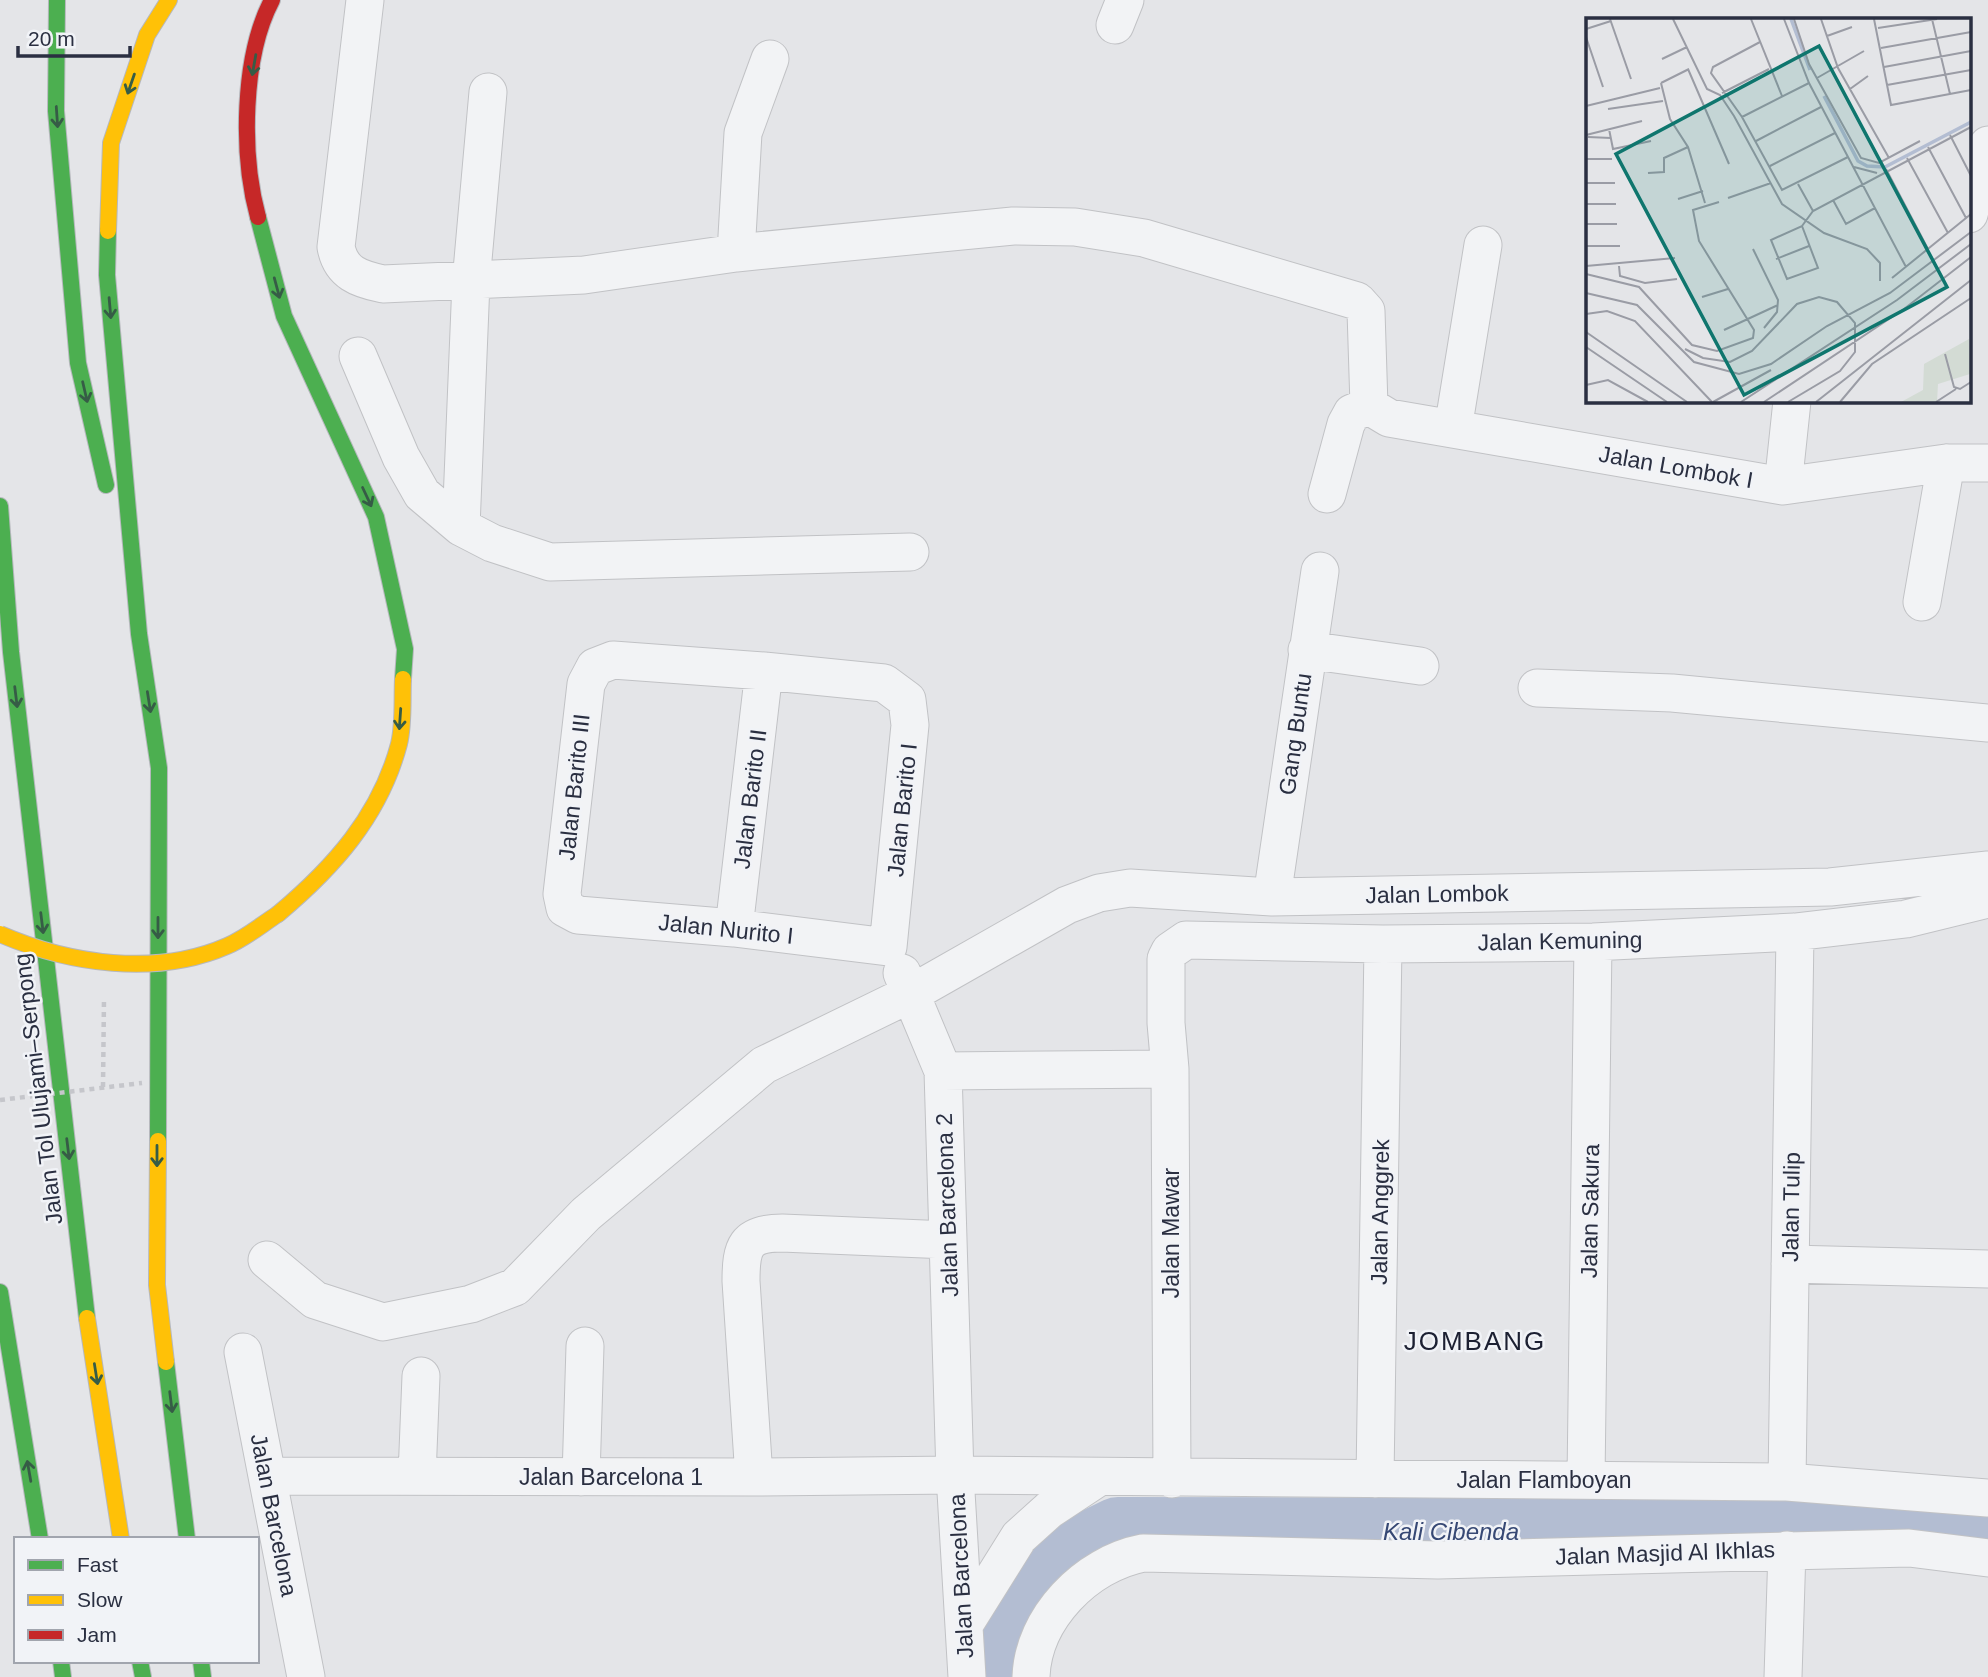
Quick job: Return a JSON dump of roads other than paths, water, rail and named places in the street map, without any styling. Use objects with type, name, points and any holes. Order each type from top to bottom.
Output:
[{"type":"highway","points":[[57,0],[56,111],[78,363],[139,634]]},
{"type":"highway","points":[[169,0],[147,35],[111,143],[107,275],[139,634],[159,768],[157,1285],[187,1537]]},
{"type":"highway","points":[[0,934],[18,943],[82,961],[146,964],[220,949],[278,914],[323,876],[371,813],[399,743],[405,649],[376,517],[284,316],[252,196],[247,105],[261,20],[272,0]]},
{"type":"highway","name":"Jalan Tol Ulujami–Serpong","points":[[0,506],[12,666],[86,1308],[121,1537]]},
{"type":"highway","points":[[0,1292],[40,1537]]},
{"type":"street","points":[[365,0],[336,247],[338,261],[349,273],[383,284],[584,275],[736,253],[1013,226],[1075,227],[1144,238],[1357,301],[1366,311],[1369,406],[1352,414],[1346,424],[1327,495]]},
{"type":"street","points":[[736,253],[743,132],[770,59]]},
{"type":"street","points":[[461,527],[471,282],[488,92]]},
{"type":"street","points":[[1970,210],[1988,145]]},
{"type":"street","points":[[1453,429],[1483,245]]},
{"type":"street","points":[[358,356],[401,457],[422,494],[461,527],[492,543],[550,562],[910,552]]},
{"type":"street","points":[[1783,486],[1792,402]]},
{"type":"street","name":"Jalan Lombok I","points":[[1369,406],[1389,418],[1783,486],[1946,463],[1988,463]]},
{"type":"street","points":[[1922,602],[1946,463]]},
{"type":"street","name":"Gang Buntu","points":[[1272,897],[1320,571]]},
{"type":"street","points":[[1307,650],[1420,666]]},
{"type":"street","name":"Jalan Barito III","points":[[565,908],[562,894],[586,684],[595,667],[613,660],[764,671]]},
{"type":"street","name":"Jalan Barito I","points":[[764,671],[884,684],[907,700],[910,725],[888,947]]},
{"type":"street","name":"Jalan Barito II","points":[[734,928],[764,671]]},
{"type":"street","points":[[1537,688],[1672,693],[1988,723]]},
{"type":"street","name":"Jalan Lombok","points":[[267,1260],[315,1300],[383,1322],[471,1304],[515,1287],[586,1214],[764,1065],[912,993],[1067,905],[1099,893],[1130,888],[1272,897],[1830,887],[1988,870]]},
{"type":"street","name":"Jalan Kemuning","points":[[1167,988],[1166,959],[1170,951],[1186,940],[1383,944],[1592,942],[1795,932],[1906,919],[1988,899]]},
{"type":"street","name":"Jalan Nurito I","points":[[565,908],[578,915],[734,928],[888,947]]},
{"type":"street","name":"Jalan Tulip","points":[[1787,1482],[1795,932]]},
{"type":"street","name":"Jalan Sakura","points":[[1587,1480],[1592,942]]},
{"type":"street","name":"Jalan Anggrek","points":[[1375,1479],[1383,944]]},
{"type":"street","name":"Jalan Barcelona 2","points":[[888,947],[912,993],[943,1071],[955,1475]]},
{"type":"street","name":"Jalan Mawar","points":[[1167,988],[1170,1069],[1172,1479]]},
{"type":"street","points":[[943,1071],[1170,1069]]},
{"type":"street","points":[[754,1478],[741,1281],[741,1259],[749,1242],[762,1233],[948,1240]]},
{"type":"street","points":[[1790,1264],[1988,1269]]},
{"type":"street","points":[[581,1477],[586,1346]]},
{"type":"street","name":"Jalan Barcelona","points":[[243,1352],[306,1677]]},
{"type":"street","points":[[417,1476],[421,1376]]},
{"type":"street","name":"Jalan Flamboyan","points":[[955,1475],[1172,1479],[1787,1482],[1988,1497]]},
{"type":"street","name":"Jalan Barcelona 1","points":[[267,1476],[754,1478],[955,1475]]},
{"type":"street","name":"Jalan Barcelona","points":[[955,1475],[967,1677]]},
{"type":"street","points":[[964,1625],[1019,1537],[1049,1510],[1099,1477]]},
{"type":"street","name":"Jalan Masjid Al Ikhlas","points":[[1031,1677],[1032,1658],[1044,1629],[1058,1607],[1086,1578],[1122,1557],[1143,1553],[1438,1560],[1909,1548],[1988,1558]]},
{"type":"street","points":[[1783,1677],[1787,1550]]},
{"type":"waterway","name":"Kali Cibenda","points":[[988,1677],[1005,1630],[1050,1570],[1083,1547],[1118,1530],[1961,1532],[1988,1537]]},
{"type":"district","name":"JOMBANG","points":[[1475,1341]]}]
